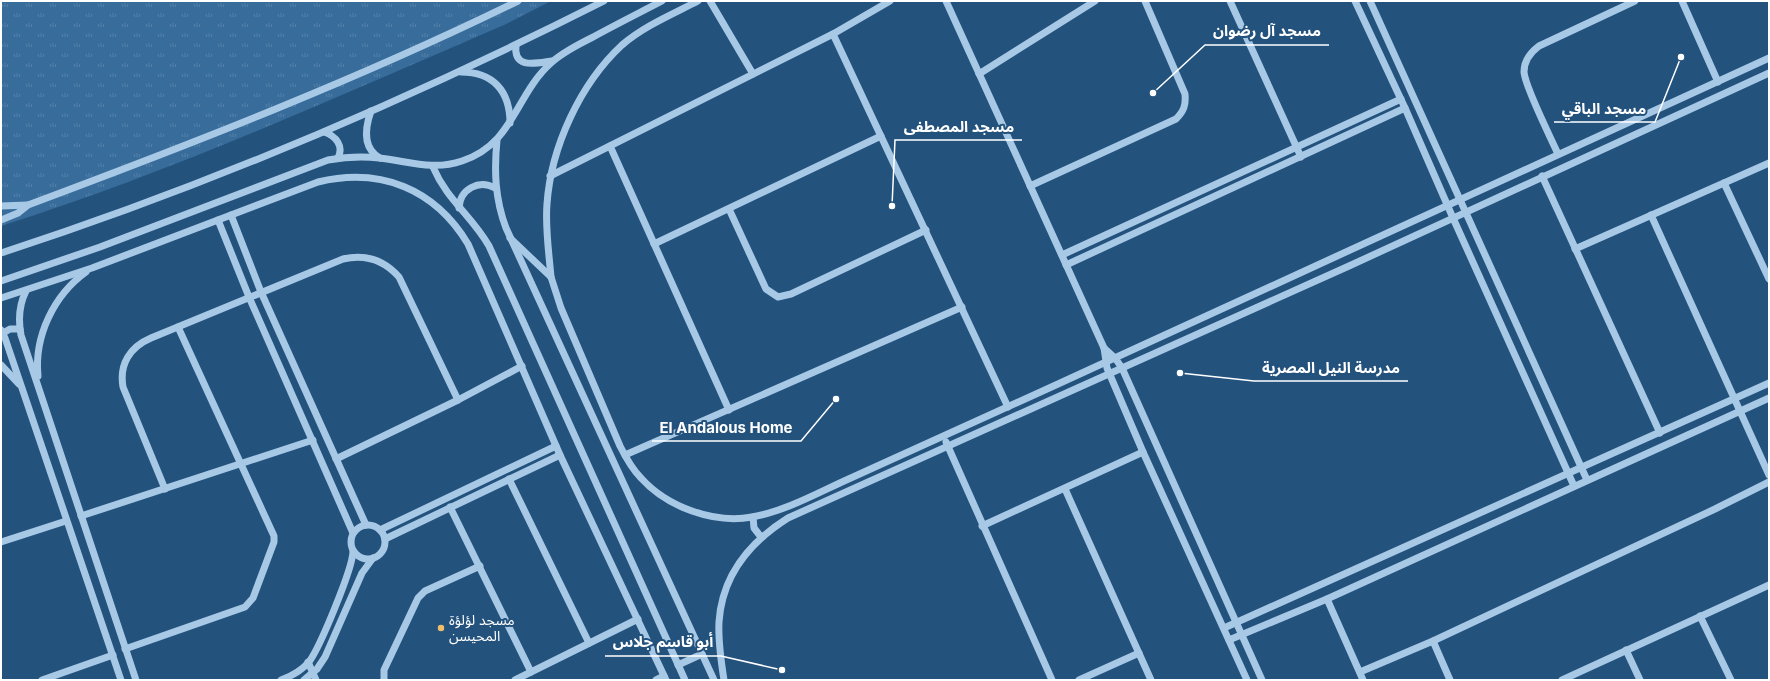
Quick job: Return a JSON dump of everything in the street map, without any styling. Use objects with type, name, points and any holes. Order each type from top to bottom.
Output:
[{"type":"street","points":[[1,206],[28,205],[171,152],[307,97],[451,34],[518,1]]},
{"type":"street","points":[[1,253],[208,179],[324,132],[516,45],[604,1]]},
{"type":"street","points":[[1,281],[100,247],[328,160],[338,158],[380,158],[433,167],[463,161],[481,153],[496,140],[510,124],[530,86],[553,61],[571,49],[662,1]]},
{"type":"street","points":[[698,1],[645,29],[623,45],[605,63],[585,92],[573,114],[552,166],[546,219],[551,277],[561,308],[625,455],[643,481],[656,492],[678,505],[707,515],[731,518],[753,517],[784,507],[943,437],[1448,207],[1558,154],[1769,58]]},
{"type":"street","points":[[710,1],[753,74]]},
{"type":"street","points":[[550,176],[833,34],[890,1]]},
{"type":"street","points":[[946,1],[1104,348],[1110,374],[1143,452],[1248,680]]},
{"type":"street","points":[[979,74],[1095,1]]},
{"type":"street","points":[[1030,186],[1176,119],[1181,114],[1186,101],[1185,94],[1145,1]]},
{"type":"street","points":[[1230,1],[1301,157]]},
{"type":"street","points":[[1355,1],[1401,98],[1452,218],[1574,486]]},
{"type":"street","points":[[1370,1],[1587,480]]},
{"type":"street","points":[[1558,154],[1525,79],[1524,71],[1528,57],[1539,46],[1635,1]]},
{"type":"street","points":[[1682,1],[1718,82]]},
{"type":"street","points":[[833,34],[962,306],[1008,407]]},
{"type":"street","points":[[516,45],[516,54],[522,62],[532,64],[553,61]]},
{"type":"street","points":[[458,72],[480,74],[496,83],[508,105],[510,124]]},
{"type":"street","points":[[724,680],[719,630],[722,600],[730,579],[737,565],[761,537],[799,512],[1110,374],[1769,73]]},
{"type":"street","points":[[1732,75],[1738,87]]},
{"type":"street","points":[[1062,255],[1401,98]]},
{"type":"street","points":[[1066,265],[1405,108]]},
{"type":"street","points":[[371,111],[366,130],[366,141],[370,149],[380,158]]},
{"type":"street","points":[[324,132],[332,136],[339,144],[340,151],[338,158]]},
{"type":"street","points":[[654,244],[881,136]]},
{"type":"street","points":[[496,140],[495,188],[499,209],[510,238],[714,680]]},
{"type":"street","points":[[610,146],[729,410]]},
{"type":"street","points":[[1575,249],[1769,163]]},
{"type":"street","points":[[433,167],[447,193],[476,225],[489,246],[685,680]]},
{"type":"street","points":[[1542,176],[1660,433]]},
{"type":"street","points":[[1,298],[92,268],[318,182],[343,177],[381,179],[416,192],[446,214],[465,239],[560,455],[665,678],[656,680]]},
{"type":"street","points":[[459,208],[462,196],[471,187],[483,184],[495,188]]},
{"type":"street","points":[[1724,184],[1769,279]]},
{"type":"street","points":[[1,220],[18,213],[28,205]]},
{"type":"street","points":[[729,209],[766,289],[778,297],[787,296],[926,230]]},
{"type":"street","points":[[232,215],[261,292],[366,525]]},
{"type":"street","points":[[1651,215],[1733,399],[1769,475]]},
{"type":"street","points":[[218,220],[249,297],[353,533]]},
{"type":"street","points":[[510,238],[551,277]]},
{"type":"street","points":[[165,489],[123,387],[122,370],[129,354],[140,343],[342,259],[356,257],[369,258],[386,265],[399,277],[458,400]]},
{"type":"street","points":[[39,386],[38,356],[40,341],[51,312],[69,288],[92,268]]},
{"type":"street","points":[[26,291],[20,309],[20,329],[136,680]]},
{"type":"street","points":[[625,455],[962,306]]},
{"type":"street","points":[[125,649],[245,606],[253,598],[274,542],[274,536],[178,327]]},
{"type":"street","points":[[20,329],[2,331],[121,680]]},
{"type":"street","points":[[1104,348],[1116,358],[1122,368],[1235,623],[1262,680]]},
{"type":"street","points":[[1,365],[22,386]]},
{"type":"street","points":[[336,460],[458,400],[522,366]]},
{"type":"street","points":[[1224,628],[1769,383]]},
{"type":"street","points":[[1229,640],[1327,599],[1769,398]]},
{"type":"street","points":[[943,437],[1052,680]]},
{"type":"street","points":[[81,516],[313,440]]},
{"type":"street","points":[[380,530],[556,446]]},
{"type":"street","points":[[320,458],[333,452]]},
{"type":"street","points":[[982,526],[1143,452]]},
{"type":"street","points":[[385,539],[560,455]]},
{"type":"street","points":[[509,479],[589,643]]},
{"type":"street","points":[[1360,672],[1433,641],[1716,509],[1769,482]]},
{"type":"street","points":[[1065,489],[1151,680]]},
{"type":"street","points":[[450,507],[531,672]]},
{"type":"street","points":[[753,517],[754,528],[761,537]]},
{"type":"street","points":[[1,542],[66,521]]},
{"type":"street","points":[[281,680],[298,672],[308,662],[349,570],[353,551],[350,542],[353,533],[360,527],[366,525],[374,526],[380,530],[385,539],[383,550],[373,558],[362,573],[325,657],[314,676],[303,680],[298,672]]},
{"type":"street","points":[[353,551],[364,559],[373,558]]},
{"type":"street","points":[[384,680],[384,670],[418,598],[425,591],[480,566]]},
{"type":"street","points":[[1562,680],[1769,585]]},
{"type":"street","points":[[1327,599],[1363,680]]},
{"type":"street","points":[[1700,616],[1731,680]]},
{"type":"street","points":[[515,680],[638,619]]},
{"type":"street","points":[[1433,641],[1450,680]]},
{"type":"street","points":[[1626,650],[1640,680]]},
{"type":"street","points":[[1079,680],[1139,653]]},
{"type":"street","points":[[42,680],[113,654]]},
{"type":"street","points":[[678,665],[702,654]]},
{"type":"street","points":[[308,662],[314,676]]},
{"type":"green space","points":[[1,1],[551,1],[504,25],[255,132],[129,182],[1,226]]},
{"type":"place","name":"مسجد الباقي","points":[[1681,57]]},
{"type":"place","name":"مسجد آل رضوان","points":[[1153,93]]},
{"type":"place","name":"مسجد المصطفى","points":[[892,206]]},
{"type":"place","name":"مدرسة النيل المصرية","points":[[1180,373]]},
{"type":"place","name":"El Andalous Home","points":[[836,399]]},
{"type":"place","name":"مسجد لؤلؤة المحيسن","points":[[441,628]]},
{"type":"place","name":"أبو قاسم جلاس","points":[[782,670]]}]
